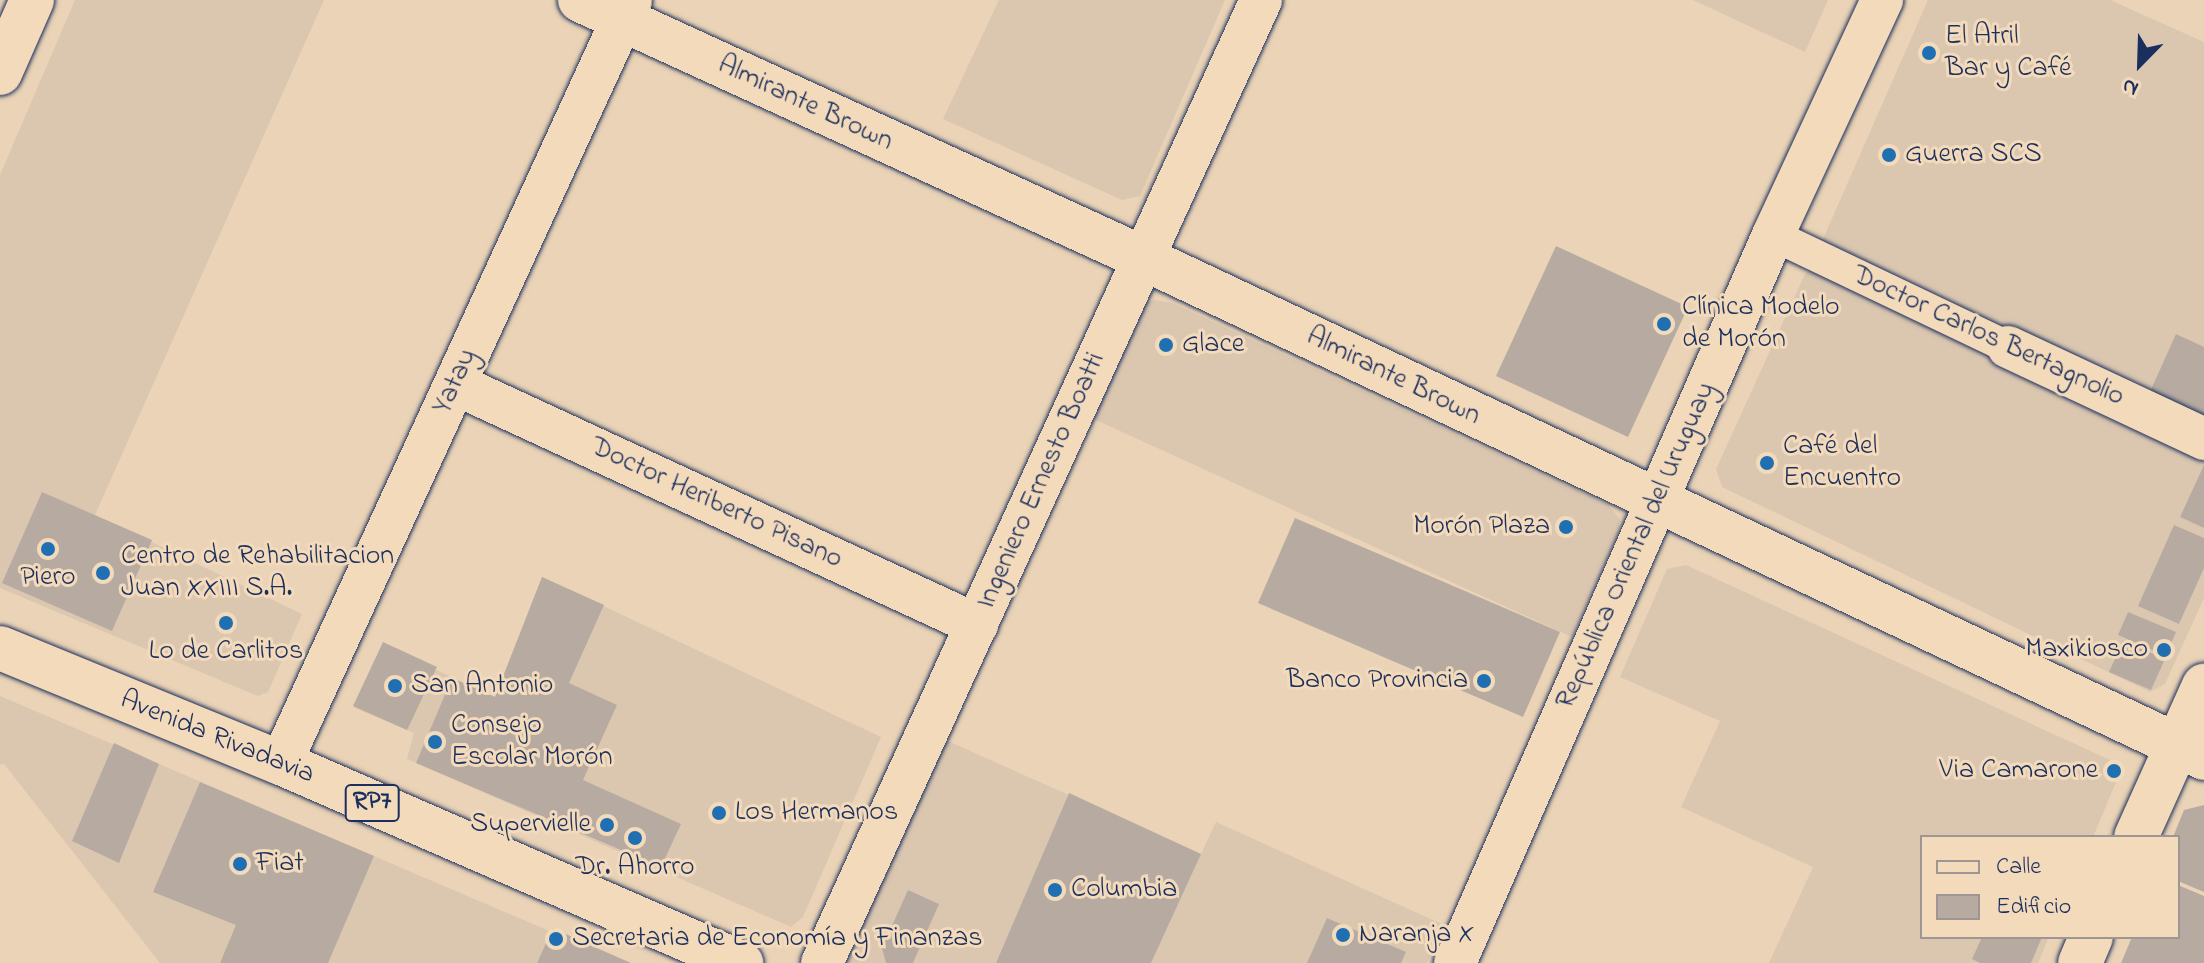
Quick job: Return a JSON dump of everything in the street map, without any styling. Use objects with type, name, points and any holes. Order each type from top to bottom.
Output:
[{"type":"street","points":[[0,73],[32,0]]},
{"type":"street","name":"Almirante Brown","points":[[580,0],[626,10],[1655,503],[2190,752]]},
{"type":"street","name":"Ingeniero Ernesto Boatti","points":[[822,963],[1261,0]]},
{"type":"street","name":"República Oriental del Uruguay","points":[[1455,963],[1773,235],[1882,0]]},
{"type":"street","name":"Yatay","points":[[281,763],[626,10]]},
{"type":"street","name":"Doctor Carlos Bertagnolio","points":[[1773,235],[2204,439]]},
{"type":"street","name":"Doctor Heriberto Pisano","points":[[455,384],[977,625]]},
{"type":"street","name":"Avenida Rivadavia","points":[[0,648],[281,763],[741,963]]},
{"type":"street","points":[[2137,835],[2190,752],[2204,686]]},
{"type":"street","points":[[2080,963],[2090,939]]},
{"type":"shaded area","points":[[75,0],[324,0],[95,515],[302,614],[268,692],[258,696],[0,588],[0,175]]},
{"type":"shaded area","points":[[999,0],[1225,0],[1140,196],[1122,200],[943,119]]},
{"type":"shaded area","points":[[1693,0],[1828,0],[1805,52]]},
{"type":"shaded area","points":[[1928,0],[2110,0],[2204,42],[2204,423],[1819,248]]},
{"type":"shaded area","points":[[1813,267],[2204,452],[2204,598],[2165,684],[2150,692],[1722,487],[1716,469],[1805,274]]},
{"type":"shaded area","points":[[1154,300],[1172,303],[1607,504],[1620,519],[1617,536],[1572,637],[1085,415],[1142,305]]},
{"type":"shaded area","points":[[1686,565],[2110,760],[2117,780],[2094,835],[1920,835],[1920,939],[2048,939],[2038,963],[1769,963],[1813,867],[1681,807],[1720,721],[1620,677],[1667,569]]},
{"type":"shaded area","points":[[542,577],[881,737],[803,917],[791,927],[407,759],[414,733],[355,708],[384,646],[495,697]]},
{"type":"shaded area","points":[[0,696],[624,963],[160,963],[4,764],[0,765]]},
{"type":"shaded area","points":[[941,738],[1201,854],[1216,822],[1444,925],[1427,963],[842,963]]},
{"type":"building","points":[[1556,246],[1688,307],[1628,437],[1496,376]]},
{"type":"building","points":[[2176,334],[2204,347],[2204,419],[2149,394]]},
{"type":"building","points":[[2204,465],[2204,528],[2180,517]]},
{"type":"building","points":[[42,492],[152,540],[112,631],[2,583]]},
{"type":"building","points":[[1295,518],[1560,632],[1523,717],[1258,603]]},
{"type":"building","points":[[2174,525],[2204,538],[2204,568],[2179,624],[2138,606]]},
{"type":"building","points":[[542,577],[604,605],[569,683],[617,705],[583,780],[681,824],[661,867],[416,763],[452,678],[495,697]]},
{"type":"building","points":[[2128,612],[2176,632],[2166,656],[2118,635]]},
{"type":"building","points":[[2123,641],[2165,659],[2151,690],[2109,672]]},
{"type":"building","name":"San Antonio","points":[[383,642],[437,667],[407,730],[353,706]]},
{"type":"building","points":[[114,743],[159,764],[119,863],[72,841]]},
{"type":"building","points":[[200,782],[374,856],[328,963],[220,963],[236,925],[153,892]]},
{"type":"building","points":[[1069,793],[1201,854],[1151,963],[996,963]]},
{"type":"building","points":[[2204,805],[2204,892],[2180,882],[2180,835],[2174,835],[2184,810]]},
{"type":"building","points":[[2180,886],[2204,896],[2204,963],[2121,963],[2131,939],[2180,939]]},
{"type":"building","points":[[908,890],[939,904],[913,963],[886,963],[882,948]]},
{"type":"building","name":"Naranja X","points":[[1327,918],[1406,952],[1401,963],[1307,963]]},
{"type":"building","points":[[553,928],[592,946],[631,963],[537,963]]},
{"type":"building","points":[[1981,939],[2041,939],[2031,963],[1980,963],[1972,959]]},
{"type":"place","name":"El Atril Bar y Café","points":[[1929,53]]},
{"type":"place","name":"Guerra SCS","points":[[1889,155]]},
{"type":"place","name":"Clínica Modelo de Morón","points":[[1664,324]]},
{"type":"place","name":"Glace","points":[[1166,345]]},
{"type":"place","name":"Café del Encuentro","points":[[1767,463]]},
{"type":"place","name":"Morón Plaza","points":[[1566,527]]},
{"type":"place","name":"Piero","points":[[48,549]]},
{"type":"place","name":"Centro de Rehabilitacion Juan XXIII S.A.","points":[[103,573]]},
{"type":"place","name":"Lo de Carlitos","points":[[226,623]]},
{"type":"place","name":"Maxikiosco","points":[[2164,650]]},
{"type":"place","name":"Banco Provincia","points":[[1484,681]]},
{"type":"place","name":"San Antonio","points":[[395,686]]},
{"type":"place","name":"Consejo Escolar Morón","points":[[435,742]]},
{"type":"place","name":"Via Camarone","points":[[2114,771]]},
{"type":"place","name":"Los Hermanos","points":[[719,813]]},
{"type":"place","name":"Supervielle","points":[[607,825]]},
{"type":"place","name":"Dr. Ahorro","points":[[635,838]]},
{"type":"place","name":"Fiat","points":[[240,864]]},
{"type":"place","name":"Columbia","points":[[1055,890]]},
{"type":"place","name":"Naranja X","points":[[1343,935]]},
{"type":"place","name":"Secretaria de Economía y Finanzas","points":[[556,939]]}]
